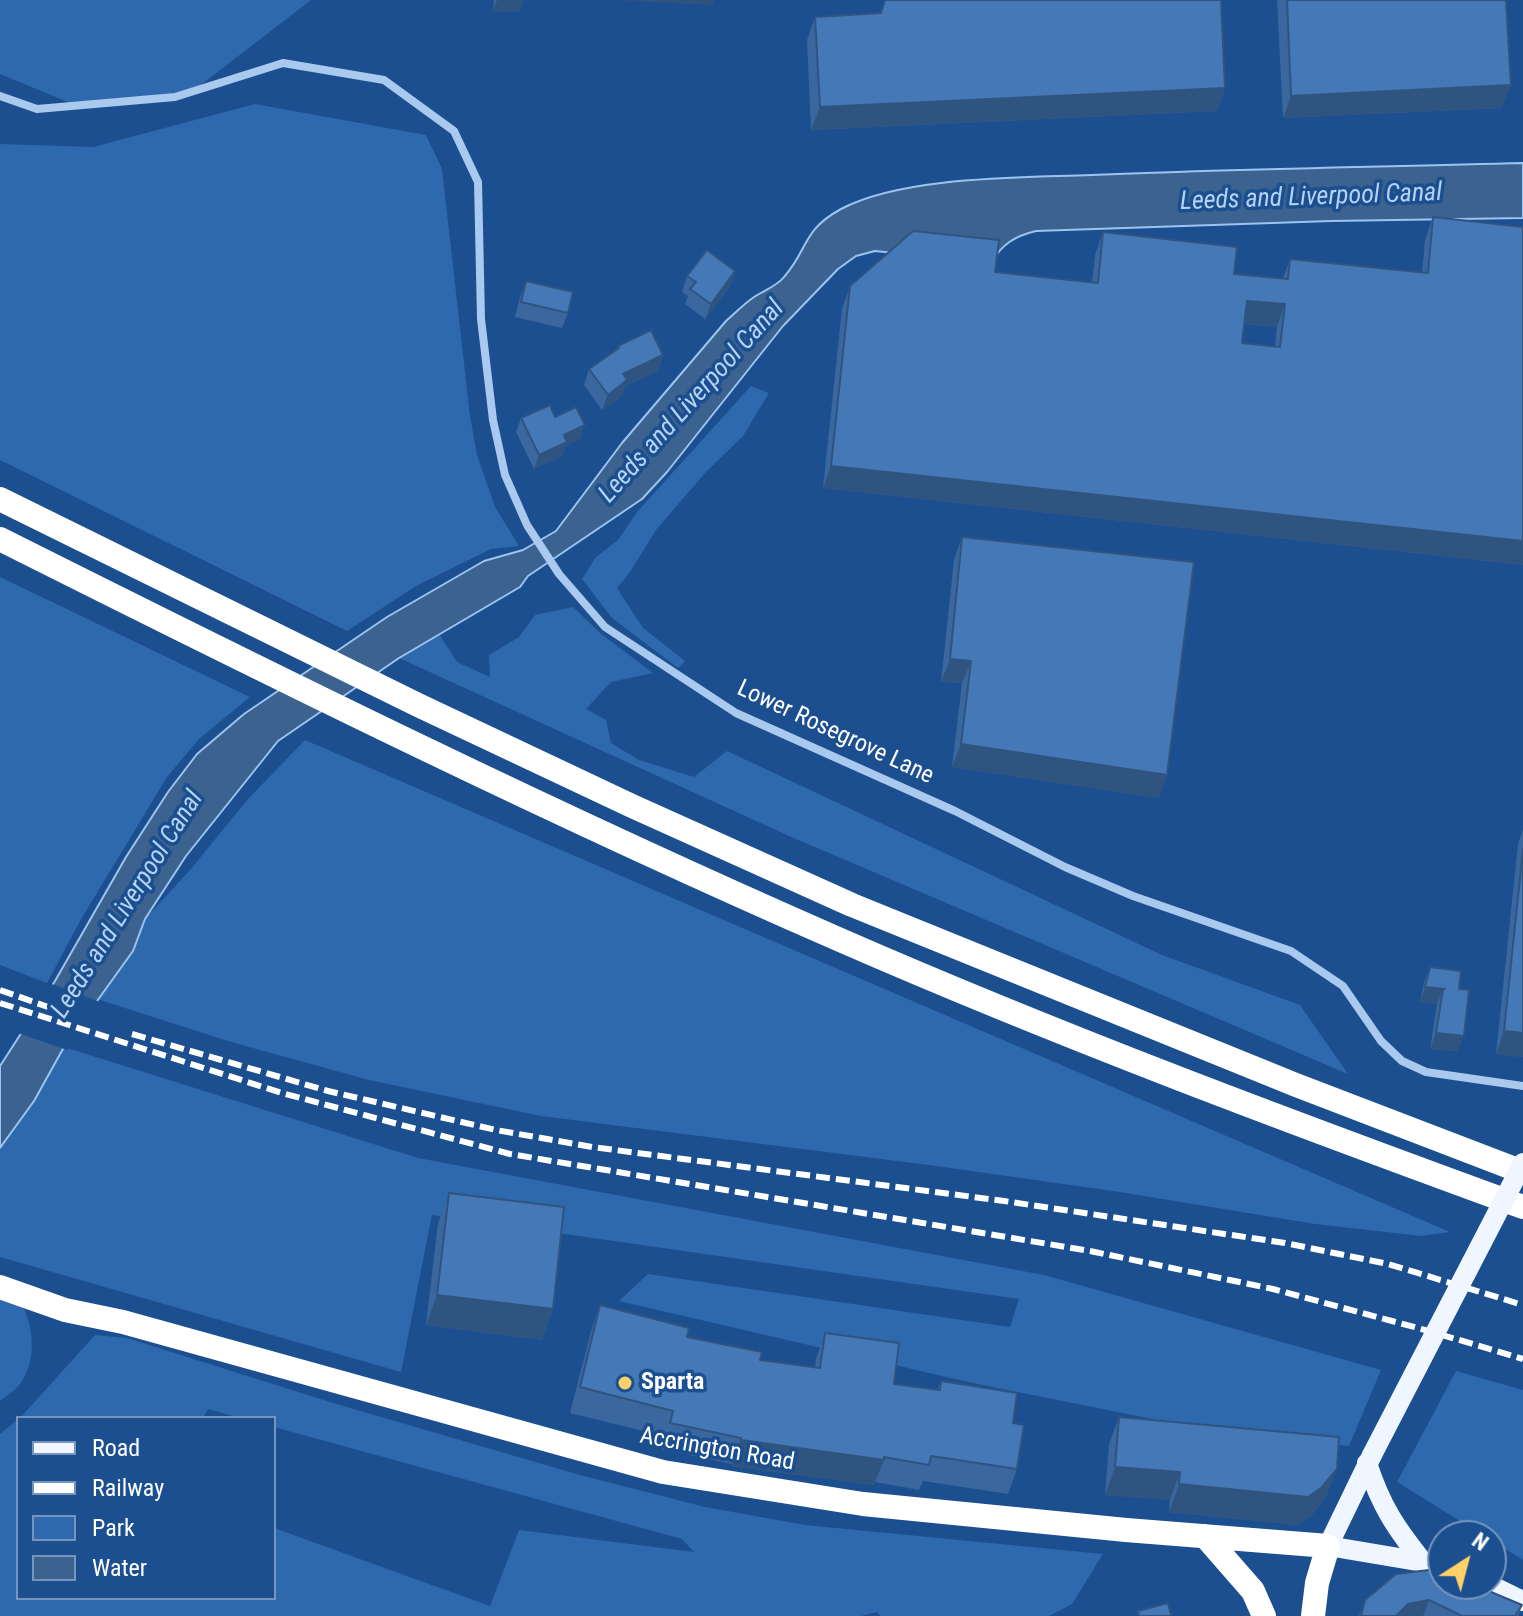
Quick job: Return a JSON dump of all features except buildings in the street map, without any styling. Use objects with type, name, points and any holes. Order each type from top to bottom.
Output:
[{"type":"highway","points":[[0,499],[418,705],[852,905],[1296,1085],[1523,1172]]},
{"type":"highway","points":[[0,539],[395,736],[840,940],[1281,1119],[1523,1207]]},
{"type":"highway","name":"Accrington Road","points":[[0,1287],[65,1310],[123,1322],[663,1472],[863,1504],[1328,1546]]},
{"type":"highway","points":[[1205,1536],[1253,1591],[1264,1616]]},
{"type":"highway","points":[[1313,1616],[1317,1583],[1328,1546]]},
{"type":"main road","points":[[1328,1546],[1523,1163]]},
{"type":"main road","points":[[1370,1459],[1378,1496],[1391,1521],[1423,1562]]},
{"type":"main road","name":"Accrington Road","points":[[1328,1546],[1427,1563]]},
{"type":"street","name":"Lower Rosegrove Lane","points":[[0,96],[37,109],[175,97],[283,63],[384,80],[454,131],[478,182],[481,319],[493,420],[505,475],[527,525],[559,574],[605,627],[736,713],[955,811],[1065,867],[1133,896],[1291,951],[1343,986],[1381,1041],[1402,1061],[1426,1072],[1523,1086]]},
{"type":"green space","points":[[0,0],[311,0],[193,91],[75,105],[0,74]]},
{"type":"green space","points":[[255,104],[426,135],[442,169],[477,455],[495,507],[519,546],[491,549],[416,586],[347,631],[0,460],[0,144],[93,147]]},
{"type":"green space","points":[[751,386],[769,393],[743,436],[705,473],[656,530],[617,588],[643,628],[685,661],[678,668],[612,618],[582,579],[595,558],[618,540],[637,512]]},
{"type":"green space","points":[[0,577],[250,697],[199,739],[167,777],[80,921],[47,983],[0,965]]},
{"type":"green space","points":[[573,607],[600,633],[653,673],[611,682],[586,709],[606,720],[611,743],[639,760],[694,777],[727,751],[1162,955],[1300,1005],[1348,1074],[789,836],[399,658],[439,634],[457,662],[490,677],[489,655],[519,637],[535,615]]},
{"type":"green space","points":[[305,740],[1450,1232],[1421,1236],[1315,1224],[929,1165],[541,1116],[369,1080],[231,1042],[97,999],[133,951],[145,919],[248,799]]},
{"type":"green space","points":[[64,1047],[418,1158],[1044,1275],[1381,1370],[1349,1446],[1172,1423],[968,1382],[619,1301],[648,1274],[1010,1327],[1019,1299],[432,1215],[401,1372],[0,1257],[0,1148],[34,1101]]},
{"type":"green space","points":[[0,1296],[22,1304],[32,1344],[25,1375],[18,1387],[0,1401]]},
{"type":"green space","points":[[95,1335],[127,1338],[333,1403],[580,1475],[705,1507],[805,1525],[1103,1554],[1072,1604],[1049,1616],[880,1616],[877,1612],[861,1616],[0,1616],[0,1434],[16,1421],[16,1600],[276,1600],[276,1529],[490,1606],[519,1530],[694,1552],[682,1539],[276,1428],[276,1416],[233,1416],[208,1409],[204,1416],[22,1416]]},
{"type":"green space","points":[[1456,1371],[1523,1390],[1523,1560],[1507,1550],[1507,1520],[1458,1520],[1397,1482]]},
{"type":"water","name":"Leeds and Liverpool Canal","points":[[1523,163],[1523,218],[1036,231],[1010,242],[991,263],[875,251],[856,256],[838,269],[783,326],[642,499],[528,576],[520,587],[399,658],[278,741],[186,856],[145,919],[133,951],[64,1047],[34,1101],[0,1148],[0,1066],[55,981],[126,857],[197,754],[244,714],[387,617],[484,561],[523,550],[556,531],[622,443],[726,321],[750,300],[781,280],[812,233],[828,217],[867,198],[897,190],[963,181]]},
{"type":"pier","points":[[49,983],[100,1002],[67,1050],[18,1033]]},
{"type":"railway","points":[[0,990],[48,1007]]},
{"type":"railway","points":[[0,1003],[282,1093],[510,1154],[1090,1251],[1273,1289],[1523,1359]]},
{"type":"railway","points":[[132,1034],[328,1091],[496,1130],[592,1147],[1004,1201],[1285,1243],[1388,1264],[1523,1305]]},
{"type":"place","name":"Sparta","points":[[625,1383]]}]
